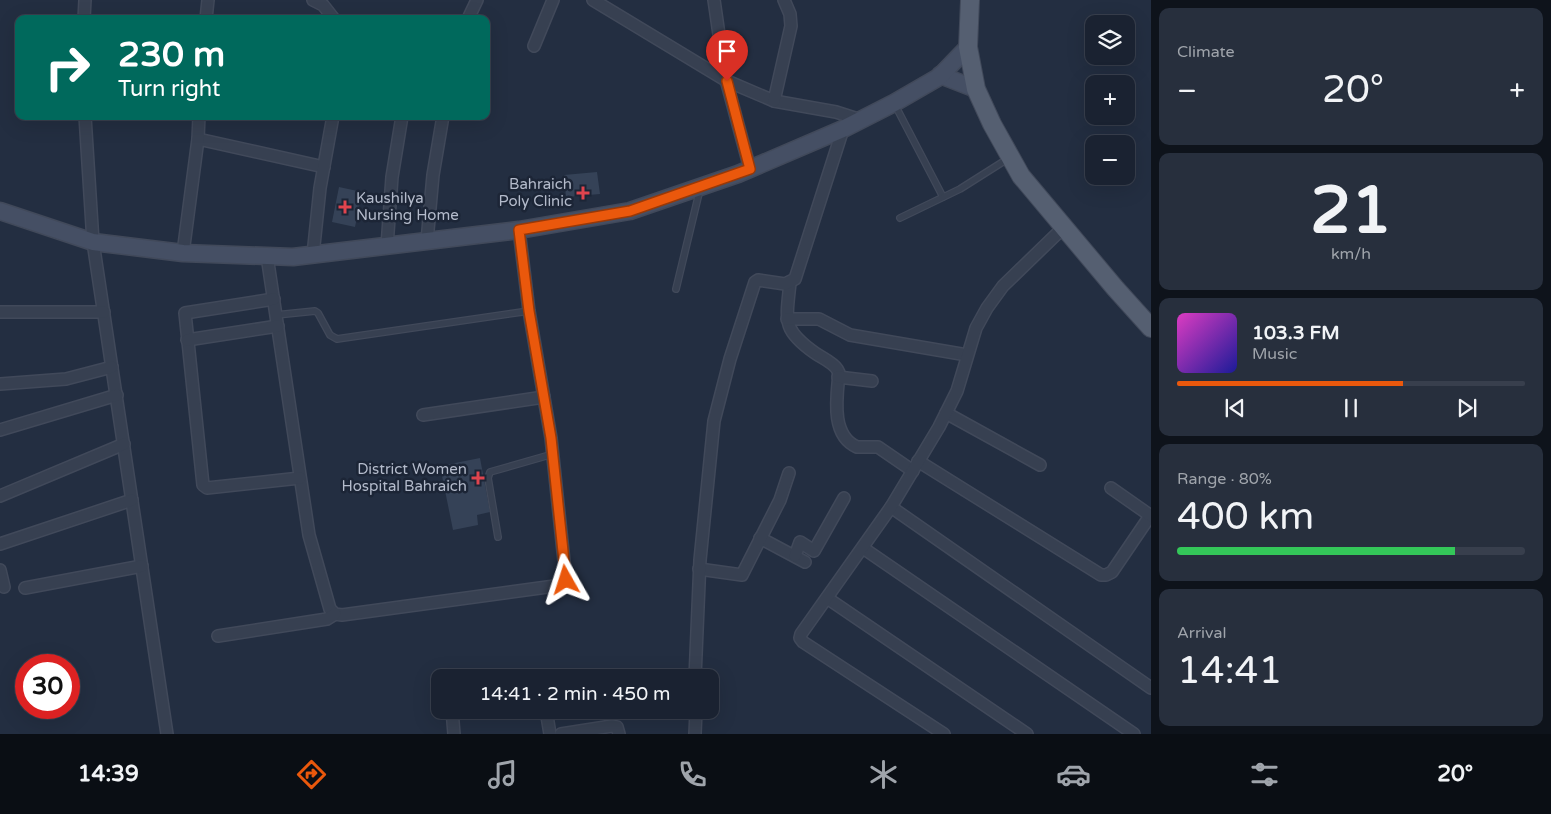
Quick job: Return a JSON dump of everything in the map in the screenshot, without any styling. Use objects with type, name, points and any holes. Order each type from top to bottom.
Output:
[{"type":"main road","points":[[970,0],[968,48],[976,89],[1021,176],[1151,328]]},
{"type":"main road","points":[[0,211],[94,242],[183,253],[293,257],[519,230],[630,211],[750,169],[843,129],[894,103],[940,75],[968,48]]},
{"type":"main road","points":[[940,75],[976,89]]},
{"type":"street","points":[[84,15],[85,0]]},
{"type":"street","points":[[206,15],[208,0]]},
{"type":"street","points":[[313,0],[323,5],[331,15]]},
{"type":"street","points":[[470,15],[477,0]]},
{"type":"street","points":[[534,46],[553,0]]},
{"type":"street","points":[[593,0],[727,81],[774,101],[836,112],[861,120]]},
{"type":"street","points":[[714,0],[727,81],[750,169]]},
{"type":"street","points":[[774,101],[791,26],[790,14],[784,0]]},
{"type":"street","points":[[85,120],[94,242],[168,734]]},
{"type":"street","points":[[183,253],[199,120]]},
{"type":"street","points":[[313,255],[324,166],[332,120]]},
{"type":"street","points":[[386,246],[392,177],[401,120]]},
{"type":"street","points":[[426,241],[433,175],[442,120]]},
{"type":"street","points":[[695,669],[699,570],[714,421],[730,359],[755,282],[790,283],[795,279],[843,129]]},
{"type":"street","points":[[198,139],[324,166]]},
{"type":"street","points":[[944,734],[800,638],[890,507],[946,413],[957,391],[976,328],[1003,286],[1064,227]]},
{"type":"street","points":[[267,256],[309,535],[330,609],[335,614],[342,616],[565,583],[553,454],[529,311],[519,230]]},
{"type":"street","points":[[790,283],[787,318],[792,335],[835,366],[838,377],[836,411],[848,441],[857,447],[878,448],[915,466],[1101,575],[1112,572],[1151,516],[1111,488]]},
{"type":"street","points":[[274,299],[186,311],[187,340],[205,488],[300,478]]},
{"type":"street","points":[[0,312],[104,312]]},
{"type":"street","points":[[787,318],[819,319],[850,335],[967,355]]},
{"type":"street","points":[[187,340],[277,321]]},
{"type":"street","points":[[0,384],[66,379],[112,367]]},
{"type":"street","points":[[838,377],[872,381]]},
{"type":"street","points":[[0,430],[116,395]]},
{"type":"street","points":[[423,416],[544,397]]},
{"type":"street","points":[[946,413],[1040,465]]},
{"type":"street","points":[[0,496],[124,444]]},
{"type":"street","points":[[699,570],[742,575],[780,500],[789,473]]},
{"type":"street","points":[[795,556],[800,542],[814,551],[844,498]]},
{"type":"street","points":[[0,544],[132,500]]},
{"type":"street","points":[[890,507],[1151,688]]},
{"type":"street","points":[[760,538],[805,562]]},
{"type":"street","points":[[863,548],[1134,734]]},
{"type":"street","points":[[25,588],[142,566]]},
{"type":"street","points":[[0,570],[4,587]]},
{"type":"street","points":[[827,598],[1027,734]]},
{"type":"street","points":[[218,636],[327,619],[335,614]]},
{"type":"street","points":[[453,719],[454,734]]},
{"type":"street","points":[[548,719],[550,734]]},
{"type":"street","points":[[696,719],[696,734]]},
{"type":"street","points":[[561,734],[618,726],[620,734]]},
{"type":"lane","points":[[894,103],[943,197]]},
{"type":"lane","points":[[900,218],[943,197],[1011,157]]},
{"type":"lane","points":[[676,289],[701,187]]},
{"type":"lane","points":[[277,321],[315,311],[330,334],[337,338],[529,311]]},
{"type":"lane","points":[[498,537],[488,478],[490,472],[553,454]]},
{"type":"building","points":[[597,172],[600,194],[566,197],[564,175]]},
{"type":"building","points":[[339,187],[362,192],[355,227],[332,222]]},
{"type":"building","points":[[480,458],[490,512],[477,515],[478,525],[453,530],[440,466]]},
{"type":"place","name":"Bahraich Poly Clinic","points":[[583,193]]},
{"type":"place","name":"Kaushilya Nursing Home","points":[[345,207]]},
{"type":"place","name":"District Women Hospital Bahraich","points":[[478,478]]},
{"type":"route","points":[[566,580],[551,438],[529,311],[519,230],[630,211],[750,169],[727,81]]}]
